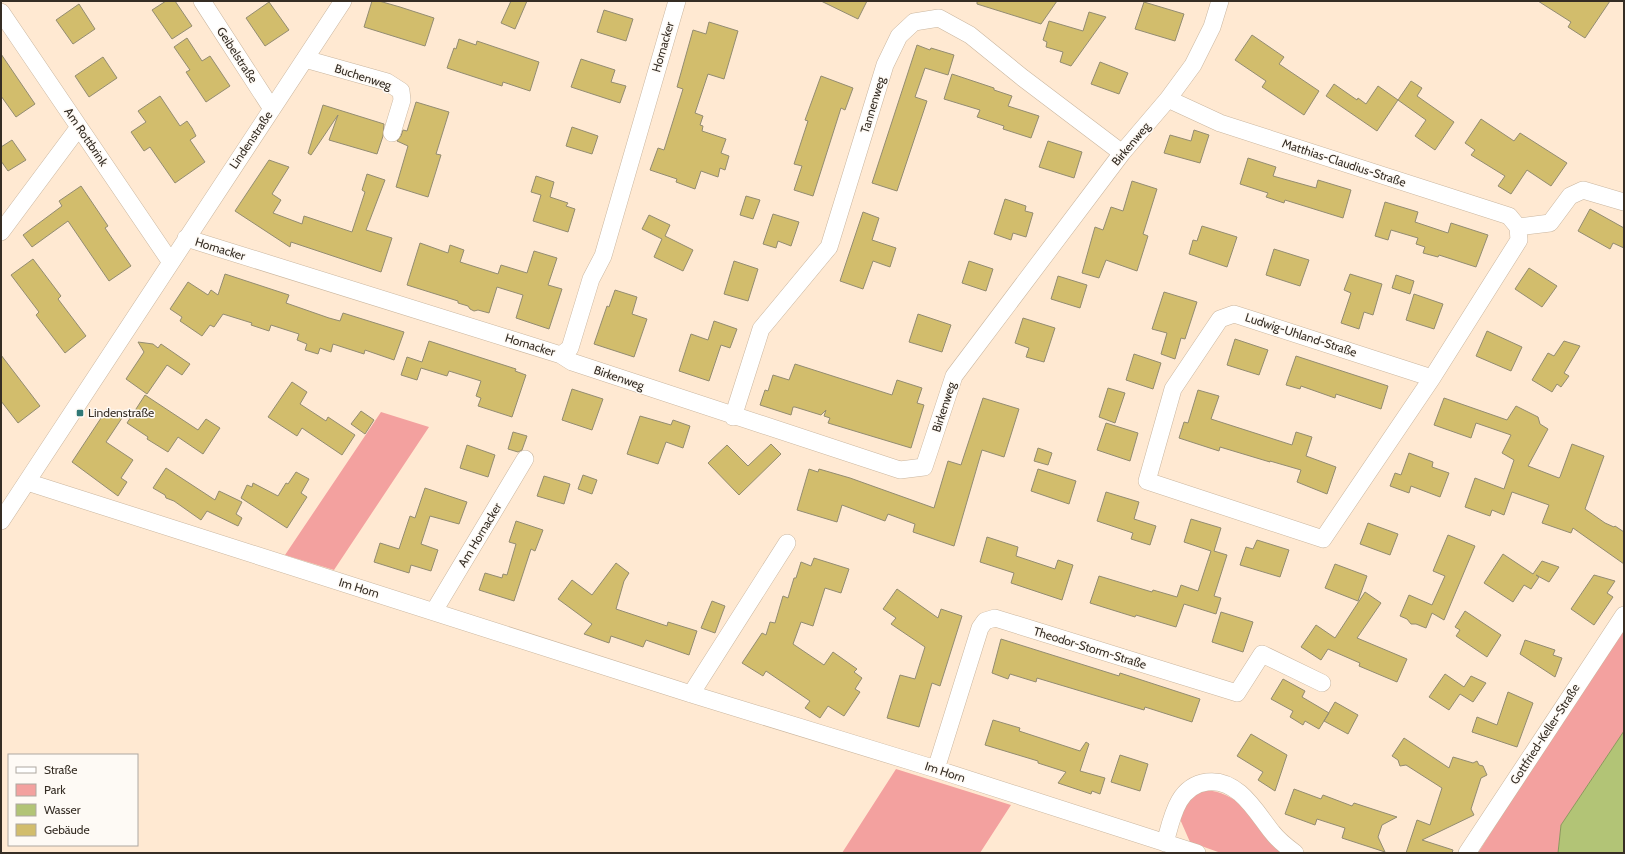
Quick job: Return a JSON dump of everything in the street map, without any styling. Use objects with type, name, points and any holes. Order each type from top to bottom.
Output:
[{"type":"street","name":"Geibelstraße","points":[[202,1],[272,109]]},
{"type":"street","name":"Lindenstraße","points":[[1,521],[170,261],[343,1]]},
{"type":"street","name":"Hornacker","points":[[186,238],[562,355],[570,348],[591,279],[604,256],[677,1]]},
{"type":"street","name":"Birkenweg","points":[[562,355],[572,362],[900,470],[924,467],[954,376],[1122,153],[1168,99],[1193,65],[1212,27],[1220,1]]},
{"type":"street","name":"Am Rottbrink","points":[[1,12],[170,261]]},
{"type":"street","name":"Tannenweg","points":[[733,416],[761,329],[829,247],[885,65],[898,36],[914,22],[939,18],[970,35],[1023,78],[1122,153]]},
{"type":"street","name":"Buchenweg","points":[[305,59],[387,82],[401,91],[402,100],[392,133]]},
{"type":"street","name":"Matthias-Claudius-Straße","points":[[1168,99],[1220,123],[1509,216],[1518,227]]},
{"type":"street","points":[[1,232],[79,127]]},
{"type":"street","points":[[1432,378],[1519,240],[1518,227],[1550,223],[1570,196],[1583,190],[1624,202]]},
{"type":"street","name":"Ludwig-Uhland-Straße","points":[[1234,314],[1432,378],[1323,539],[1147,481],[1173,390],[1220,319],[1234,314]]},
{"type":"street","name":"Am Hornacker","points":[[434,611],[525,459]]},
{"type":"street","name":"Im Horn","points":[[27,482],[691,694],[936,769],[1197,853]]},
{"type":"street","points":[[691,694],[787,543]]},
{"type":"street","name":"Gottfried-Keller-Straße","points":[[1467,853],[1624,615]]},
{"type":"street","name":"Theodor-Storm-Straße","points":[[936,769],[980,628],[985,621],[995,618],[1237,693],[1262,654],[1322,684]]},
{"type":"street","points":[[1164,843],[1175,808],[1187,790],[1197,783],[1214,781],[1233,787],[1259,812],[1272,833],[1294,853]]},
{"type":"green space","points":[[381,412],[429,427],[334,570],[285,555]]},
{"type":"green space","points":[[1624,624],[1624,731],[1561,825],[1558,853],[1478,853],[1609,645]]},
{"type":"green space","points":[[896,769],[1011,805],[980,853],[842,853]]},
{"type":"green space","points":[[1206,790],[1231,797],[1241,804],[1260,822],[1285,853],[1221,853],[1190,842],[1179,817],[1193,792]]},
{"type":"water","points":[[1624,731],[1624,853],[1558,853],[1561,825]]},
{"type":"building","points":[[166,1],[175,1],[192,26],[172,39],[152,10]]},
{"type":"building","points":[[372,1],[379,1],[434,18],[425,46],[364,27]]},
{"type":"building","points":[[511,1],[527,1],[515,29],[501,23]]},
{"type":"building","points":[[821,1],[867,1],[858,19]]},
{"type":"building","points":[[977,1],[1057,1],[1041,24],[977,4]]},
{"type":"building","points":[[1538,1],[1610,1],[1585,38],[1568,27],[1571,22]]},
{"type":"building","points":[[269,2],[289,30],[265,46],[246,18]]},
{"type":"building","points":[[1144,2],[1184,14],[1175,41],[1135,29]]},
{"type":"building","points":[[79,4],[95,29],[73,44],[56,20]]},
{"type":"building","points":[[604,10],[633,19],[626,41],[597,32]]},
{"type":"building","points":[[1089,12],[1106,17],[1071,66],[1060,62],[1063,52],[1046,47],[1047,42],[1043,40],[1049,21],[1083,31]]},
{"type":"building","points":[[709,22],[738,31],[724,79],[708,74],[695,113],[703,116],[700,125],[703,126],[702,131],[726,139],[721,153],[729,156],[725,170],[720,168],[718,177],[701,171],[695,189],[676,182],[677,179],[650,170],[658,148],[664,150],[683,89],[677,87],[693,30],[706,34]]},
{"type":"building","points":[[1252,35],[1284,57],[1279,64],[1319,91],[1304,115],[1262,87],[1266,81],[1235,60]]},
{"type":"building","points":[[187,38],[202,61],[210,56],[230,86],[206,102],[186,72],[190,70],[174,47]]},
{"type":"building","points":[[459,39],[476,45],[477,41],[539,62],[530,91],[503,82],[502,86],[447,68]]},
{"type":"building","points":[[917,45],[930,50],[931,48],[954,55],[948,75],[925,68],[915,97],[927,101],[897,191],[872,183]]},
{"type":"building","points":[[1,54],[35,104],[16,117],[1,96]]},
{"type":"building","points":[[103,57],[117,78],[89,97],[75,76]]},
{"type":"building","points":[[581,59],[615,70],[611,82],[626,86],[620,103],[571,87]]},
{"type":"building","points":[[1100,62],[1128,73],[1119,94],[1091,84]]},
{"type":"building","points":[[952,74],[994,88],[994,90],[1012,96],[1008,106],[1039,116],[1031,138],[1003,129],[1004,126],[977,117],[980,110],[944,99]]},
{"type":"building","points":[[821,76],[853,88],[845,110],[841,108],[813,196],[794,190],[802,166],[794,164],[808,121],[805,120]]},
{"type":"building","points":[[1411,81],[1422,88],[1417,96],[1454,122],[1435,150],[1415,136],[1426,120],[1398,100]]},
{"type":"building","points":[[1334,84],[1357,100],[1358,98],[1366,104],[1378,86],[1398,100],[1377,131],[1326,96]]},
{"type":"building","points":[[160,96],[180,126],[187,121],[192,128],[196,136],[190,140],[205,162],[175,183],[150,147],[144,151],[131,132],[146,122],[138,111]]},
{"type":"building","points":[[416,102],[449,112],[436,154],[441,155],[428,197],[396,187],[408,146],[397,141],[403,130],[407,131]]},
{"type":"building","points":[[323,105],[384,124],[383,136],[377,154],[329,140],[338,115],[311,155],[308,153]]},
{"type":"building","points":[[1481,119],[1514,141],[1520,133],[1567,163],[1551,186],[1527,170],[1511,194],[1498,186],[1505,176],[1471,155],[1475,150],[1465,143]]},
{"type":"building","points":[[572,127],[598,136],[592,154],[566,146]]},
{"type":"building","points":[[1194,130],[1209,135],[1200,163],[1164,153],[1170,135],[1191,141]]},
{"type":"building","points":[[12,140],[26,160],[8,171],[1,161],[1,147]]},
{"type":"building","points":[[1048,141],[1082,152],[1074,178],[1039,167]]},
{"type":"building","points":[[1248,158],[1276,167],[1273,176],[1316,188],[1318,180],[1351,190],[1343,218],[1285,200],[1284,203],[1266,197],[1268,193],[1240,184]]},
{"type":"building","points":[[269,160],[289,167],[272,194],[281,200],[273,213],[302,224],[304,216],[352,232],[365,192],[362,190],[367,174],[385,180],[366,230],[392,238],[381,272],[291,242],[290,247],[235,211]]},
{"type":"building","points":[[536,176],[554,182],[550,197],[568,203],[566,206],[575,209],[568,232],[533,221],[541,195],[531,192]]},
{"type":"building","points":[[1132,181],[1157,189],[1143,234],[1148,236],[1137,271],[1106,260],[1099,278],[1082,273],[1095,227],[1103,230],[1111,207],[1123,211]]},
{"type":"building","points":[[81,186],[108,226],[105,228],[131,266],[109,281],[68,221],[32,247],[23,235],[62,206],[59,201]]},
{"type":"building","points":[[746,196],[760,200],[753,219],[740,215]]},
{"type":"building","points":[[1005,199],[1026,206],[1025,211],[1033,213],[1026,237],[1013,233],[1011,240],[994,234]]},
{"type":"building","points":[[1385,202],[1418,212],[1415,222],[1448,233],[1451,223],[1488,235],[1476,267],[1439,255],[1438,257],[1423,253],[1425,247],[1416,244],[1418,238],[1391,230],[1388,240],[1375,236]]},
{"type":"building","points":[[1590,209],[1624,228],[1624,248],[1613,243],[1610,249],[1578,231]]},
{"type":"building","points":[[863,212],[879,218],[872,240],[896,248],[890,267],[873,261],[863,289],[840,281]]},
{"type":"building","points":[[773,214],[799,222],[791,246],[778,241],[776,248],[763,244]]},
{"type":"building","points":[[649,215],[670,225],[665,236],[693,250],[683,271],[654,257],[662,239],[642,229]]},
{"type":"building","points":[[1202,226],[1237,237],[1227,267],[1189,254],[1193,240],[1197,241]]},
{"type":"building","points":[[420,243],[448,253],[450,245],[464,250],[460,262],[498,274],[501,265],[527,273],[534,251],[557,258],[548,285],[562,289],[549,329],[516,318],[523,295],[497,287],[489,313],[478,310],[474,311],[468,306],[458,303],[458,301],[407,285]]},
{"type":"building","points":[[1274,249],[1309,260],[1300,286],[1266,275]]},
{"type":"building","points":[[33,259],[61,296],[58,299],[86,336],[65,353],[36,315],[39,312],[11,275]]},
{"type":"building","points":[[734,261],[758,269],[748,301],[724,294]]},
{"type":"building","points":[[969,261],[993,269],[986,291],[962,283]]},
{"type":"building","points":[[1529,268],[1557,286],[1542,307],[1515,289]]},
{"type":"building","points":[[225,274],[289,295],[286,303],[329,318],[340,321],[343,313],[404,332],[394,360],[365,350],[364,354],[333,344],[331,352],[320,348],[318,354],[305,350],[307,344],[297,340],[299,334],[271,325],[269,331],[251,325],[252,323],[223,314],[214,327],[210,325],[202,336],[180,321],[182,317],[170,309],[188,282],[208,295],[211,290],[218,295]]},
{"type":"building","points":[[1350,274],[1382,284],[1373,315],[1364,312],[1359,329],[1341,323],[1351,293],[1344,290]]},
{"type":"building","points":[[1396,275],[1414,281],[1410,294],[1392,288]]},
{"type":"building","points":[[1058,276],[1087,285],[1080,308],[1051,299]]},
{"type":"building","points":[[615,290],[637,297],[632,314],[647,319],[634,357],[594,344],[607,306],[609,307]]},
{"type":"building","points":[[1164,292],[1197,302],[1185,339],[1181,338],[1175,359],[1161,354],[1167,333],[1152,329]]},
{"type":"building","points":[[1414,294],[1443,304],[1434,329],[1406,320]]},
{"type":"building","points":[[918,314],[951,325],[942,352],[909,342]]},
{"type":"building","points":[[1023,318],[1055,328],[1044,362],[1026,357],[1029,348],[1015,343]]},
{"type":"building","points":[[714,321],[737,329],[730,348],[721,345],[709,381],[679,371],[691,334],[708,340]]},
{"type":"building","points":[[1487,331],[1522,347],[1511,371],[1476,356]]},
{"type":"building","points":[[1235,339],[1268,350],[1259,375],[1227,365]]},
{"type":"building","points":[[429,341],[516,369],[515,371],[526,375],[512,417],[478,406],[481,398],[476,396],[481,381],[449,371],[447,376],[421,368],[417,380],[401,375],[407,357],[422,362]]},
{"type":"building","points":[[1564,341],[1580,346],[1564,373],[1569,376],[1561,387],[1557,384],[1552,392],[1532,380],[1548,353],[1554,356]]},
{"type":"building","points":[[138,342],[153,344],[158,348],[161,344],[190,364],[182,375],[167,365],[147,394],[126,379],[144,352]]},
{"type":"building","points":[[1134,354],[1161,363],[1153,389],[1126,380]]},
{"type":"building","points":[[1,355],[40,406],[18,423],[1,401]]},
{"type":"building","points":[[1296,356],[1388,386],[1381,409],[1336,394],[1335,398],[1301,386],[1300,389],[1286,385]]},
{"type":"building","points":[[795,364],[892,395],[897,380],[922,388],[917,403],[924,405],[911,448],[828,423],[830,418],[824,416],[826,410],[821,415],[793,407],[791,415],[760,405],[765,390],[768,391],[773,375],[789,380]]},
{"type":"building","points":[[292,382],[307,392],[300,404],[326,421],[328,417],[355,435],[342,455],[302,428],[297,436],[268,417]]},
{"type":"building","points":[[1108,388],[1125,393],[1115,423],[1099,417]]},
{"type":"building","points":[[572,389],[603,399],[592,430],[562,420]]},
{"type":"building","points":[[1198,390],[1219,396],[1211,419],[1292,445],[1296,432],[1312,437],[1306,456],[1336,467],[1327,494],[1297,482],[1301,470],[1220,447],[1219,451],[1179,438],[1184,422],[1188,423]]},
{"type":"building","points":[[145,395],[198,430],[206,419],[220,428],[203,454],[178,437],[168,452],[147,439],[148,437],[127,423]]},
{"type":"building","points":[[983,398],[1019,409],[1004,457],[982,450],[954,546],[913,532],[915,524],[888,514],[885,521],[842,505],[837,522],[797,510],[809,469],[818,472],[819,469],[850,478],[934,508],[948,461],[961,465]]},
{"type":"building","points":[[1444,398],[1507,420],[1516,406],[1538,417],[1540,424],[1548,429],[1528,466],[1559,478],[1572,444],[1604,456],[1585,509],[1605,523],[1614,527],[1615,526],[1624,532],[1624,564],[1573,528],[1571,533],[1542,523],[1549,505],[1512,492],[1504,515],[1492,510],[1490,516],[1465,507],[1475,478],[1504,489],[1514,460],[1502,453],[1511,435],[1476,423],[1471,438],[1434,425]]},
{"type":"building","points":[[107,409],[122,418],[106,442],[133,460],[121,478],[127,482],[118,496],[72,462]]},
{"type":"building","points":[[361,411],[374,420],[365,434],[351,424]]},
{"type":"building","points":[[640,416],[671,425],[673,420],[690,426],[683,448],[666,442],[658,464],[627,454]]},
{"type":"building","points":[[1106,423],[1138,433],[1130,461],[1097,450]]},
{"type":"building","points":[[513,432],[527,436],[522,450],[518,452],[508,449]]},
{"type":"building","points":[[771,444],[781,454],[739,495],[708,463],[727,445],[748,466]]},
{"type":"building","points":[[467,445],[495,455],[488,477],[460,468]]},
{"type":"building","points":[[1038,448],[1052,453],[1048,465],[1034,461]]},
{"type":"building","points":[[1409,453],[1433,462],[1432,467],[1449,473],[1440,497],[1411,486],[1409,493],[1390,486],[1395,473],[1401,475]]},
{"type":"building","points":[[166,468],[215,500],[219,491],[242,502],[236,514],[242,518],[238,526],[207,511],[201,520],[153,488]]},
{"type":"building","points":[[1038,469],[1076,481],[1069,504],[1031,491]]},
{"type":"building","points":[[296,472],[309,479],[301,493],[307,497],[287,528],[241,498],[247,485],[252,487],[253,483],[278,496],[286,483],[288,484]]},
{"type":"building","points":[[583,475],[597,480],[592,494],[578,489]]},
{"type":"building","points":[[544,476],[570,484],[564,504],[537,496]]},
{"type":"building","points":[[425,488],[467,502],[459,524],[430,516],[421,544],[438,550],[431,571],[411,565],[409,573],[374,562],[380,543],[399,549],[410,516],[415,518]]},
{"type":"building","points":[[1106,492],[1139,502],[1134,519],[1156,526],[1150,545],[1131,539],[1133,533],[1097,521]]},
{"type":"building","points":[[1191,519],[1221,528],[1214,551],[1227,555],[1214,596],[1221,598],[1216,614],[1184,604],[1176,627],[1136,615],[1135,617],[1090,603],[1099,576],[1152,592],[1153,590],[1177,597],[1181,585],[1198,591],[1211,551],[1184,542]]},
{"type":"building","points":[[516,521],[543,530],[535,551],[531,549],[514,601],[479,590],[485,573],[502,578],[503,574],[507,575],[516,544],[509,542]]},
{"type":"building","points":[[1368,523],[1398,534],[1390,555],[1360,544]]},
{"type":"building","points":[[1448,535],[1475,546],[1444,620],[1432,613],[1426,628],[1416,624],[1411,624],[1407,619],[1400,616],[1409,595],[1432,605],[1445,576],[1433,571]]},
{"type":"building","points":[[987,537],[1018,547],[1016,556],[1055,569],[1058,560],[1073,565],[1062,600],[1011,583],[1014,573],[980,562]]},
{"type":"building","points":[[1257,540],[1289,550],[1280,577],[1240,565],[1246,547],[1253,549]]},
{"type":"building","points":[[1503,554],[1533,574],[1542,561],[1559,567],[1549,582],[1536,575],[1539,577],[1531,589],[1524,585],[1513,602],[1484,583]]},
{"type":"building","points":[[814,558],[849,569],[841,593],[825,588],[813,626],[801,622],[793,644],[824,665],[833,652],[857,669],[854,672],[862,678],[855,689],[860,692],[844,716],[828,706],[820,718],[805,708],[810,701],[766,671],[763,676],[742,663],[762,633],[766,635],[770,622],[775,623],[783,596],[788,598],[801,562],[811,566]]},
{"type":"building","points":[[616,563],[629,573],[624,581],[616,609],[667,626],[668,622],[697,631],[689,655],[646,640],[643,647],[611,636],[609,643],[584,634],[592,624],[558,599],[572,580],[592,595]]},
{"type":"building","points":[[1335,564],[1367,576],[1358,601],[1325,588]]},
{"type":"building","points":[[1594,575],[1615,581],[1607,593],[1613,597],[1594,625],[1571,609]]},
{"type":"building","points":[[897,589],[938,618],[941,609],[962,616],[940,686],[932,683],[919,727],[887,718],[900,675],[915,679],[925,647],[891,624],[896,618],[883,609]]},
{"type":"building","points":[[1365,592],[1381,603],[1357,638],[1407,659],[1397,682],[1359,666],[1360,663],[1328,649],[1321,660],[1301,647],[1316,625],[1335,638]]},
{"type":"building","points":[[712,601],[725,606],[715,633],[701,628]]},
{"type":"building","points":[[1465,611],[1501,635],[1487,657],[1456,636],[1460,630],[1455,627]]},
{"type":"building","points":[[1221,612],[1253,622],[1243,652],[1212,642]]},
{"type":"building","points":[[1001,639],[1119,676],[1120,673],[1200,699],[1192,722],[1145,707],[1144,710],[1037,678],[1036,682],[1010,674],[1008,679],[992,673]]},
{"type":"building","points":[[1525,640],[1555,650],[1553,655],[1562,658],[1555,677],[1520,654]]},
{"type":"building","points":[[1445,674],[1464,687],[1471,676],[1486,683],[1473,702],[1460,694],[1449,710],[1429,697]]},
{"type":"building","points":[[1283,679],[1305,691],[1302,697],[1329,713],[1319,729],[1305,721],[1303,725],[1290,717],[1293,711],[1271,699]]},
{"type":"building","points":[[1508,692],[1533,703],[1517,747],[1472,732],[1477,717],[1497,725]]},
{"type":"building","points":[[1335,702],[1358,715],[1348,734],[1324,721]]},
{"type":"building","points":[[993,720],[1020,728],[1019,731],[1080,751],[1086,742],[1089,744],[1080,771],[1105,778],[1100,794],[1092,791],[1091,794],[1058,783],[1066,772],[1038,763],[1038,761],[985,745]]},
{"type":"building","points":[[1251,734],[1287,755],[1275,791],[1258,780],[1263,772],[1237,756]]},
{"type":"building","points":[[1404,738],[1449,768],[1453,757],[1473,763],[1477,761],[1479,765],[1483,766],[1487,775],[1481,778],[1471,809],[1474,815],[1422,840],[1453,850],[1452,853],[1406,853],[1417,820],[1430,825],[1442,788],[1406,765],[1400,766],[1398,760],[1392,756]]},
{"type":"building","points":[[1120,755],[1148,764],[1140,791],[1111,782]]},
{"type":"building","points":[[1294,789],[1321,799],[1323,795],[1352,806],[1354,803],[1397,817],[1382,825],[1378,837],[1385,852],[1342,838],[1345,828],[1317,819],[1315,825],[1285,814]]},
{"type":"place","name":"Lindenstraße","points":[[80,413]]}]
